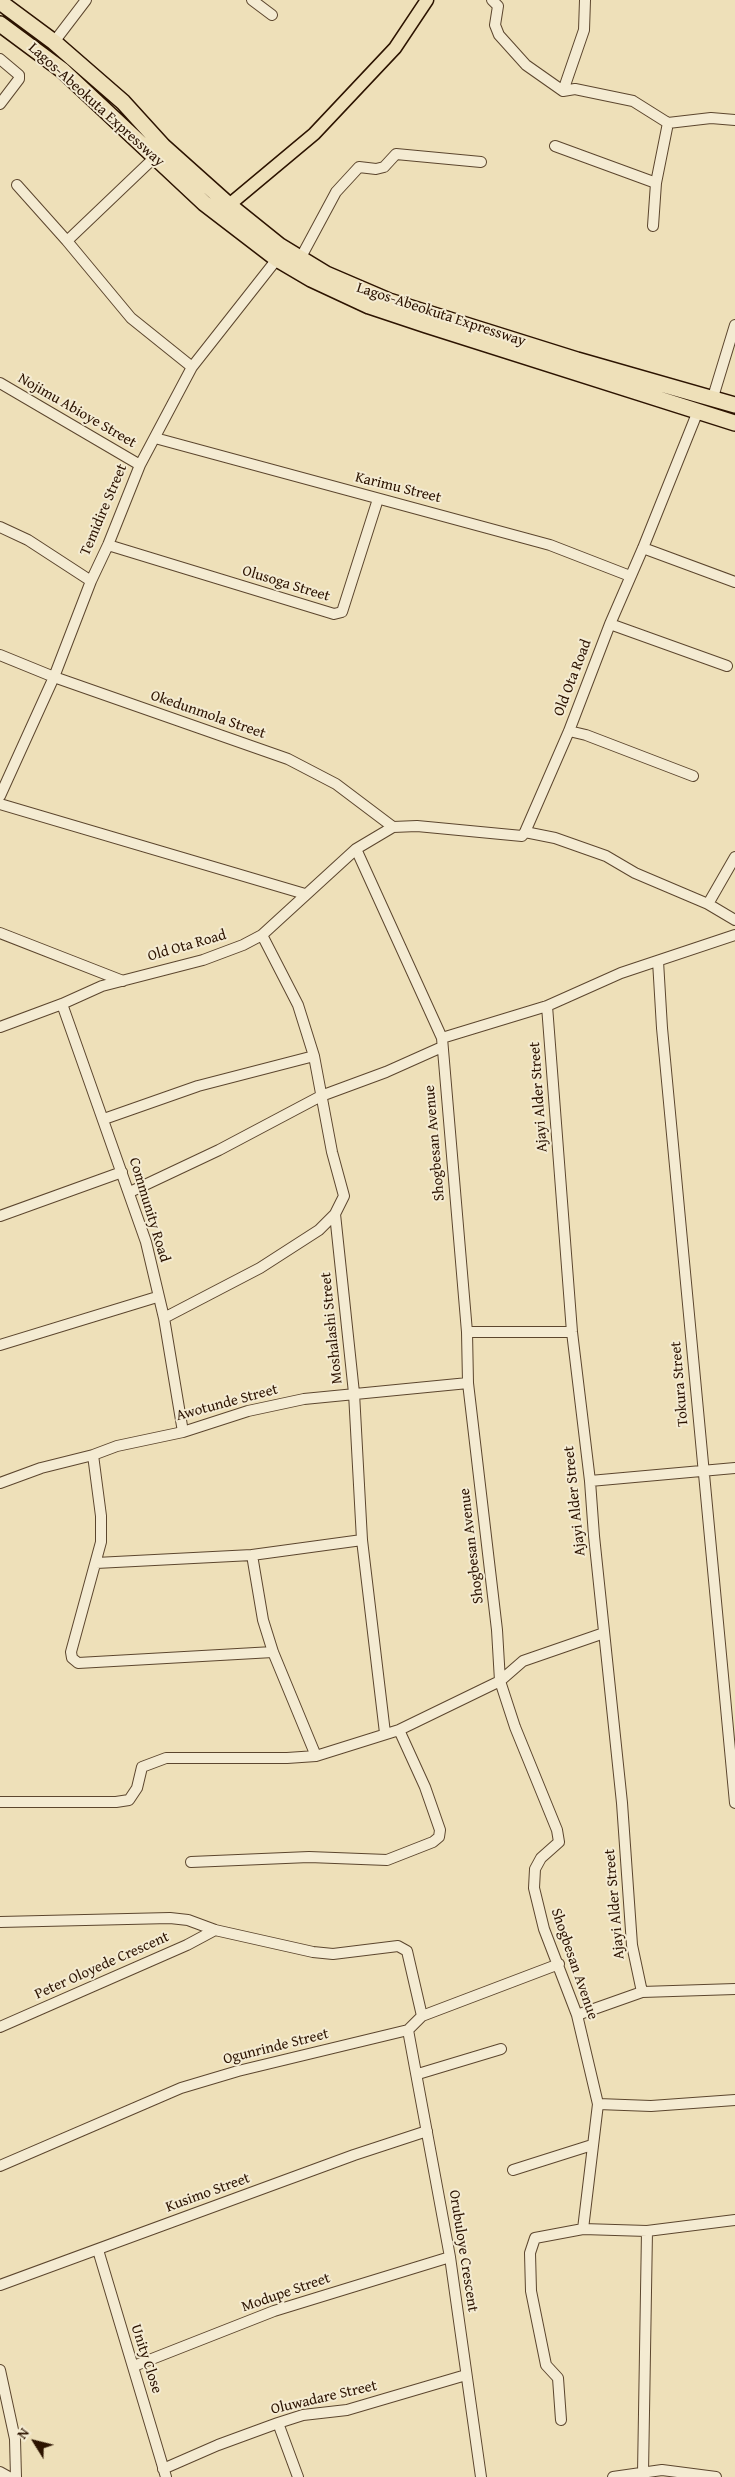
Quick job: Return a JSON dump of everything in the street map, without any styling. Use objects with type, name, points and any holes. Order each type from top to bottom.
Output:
[{"type":"highway","name":"Lagos-Abeokuta Expressway","points":[[0,2],[54,42],[123,102],[163,146],[229,205],[280,246],[300,259],[350,286],[389,301],[577,360],[713,397],[735,405]]},
{"type":"highway","name":"Lagos-Abeokuta Expressway","points":[[0,24],[62,70],[204,203],[277,259],[311,279],[369,306],[520,356],[735,423]]},
{"type":"main road","points":[[229,205],[314,134],[395,48],[427,0]]},
{"type":"street","points":[[54,42],[86,0]]},
{"type":"street","points":[[252,0],[272,15]]},
{"type":"street","points":[[492,0],[498,6],[495,25],[499,35],[526,65],[563,91],[575,89],[633,101],[668,123],[711,118],[735,120]]},
{"type":"street","points":[[563,91],[582,36],[585,0]]},
{"type":"street","points":[[0,59],[19,75],[19,78],[0,104]]},
{"type":"street","points":[[653,226],[656,182],[668,123]]},
{"type":"street","points":[[556,146],[656,182]]},
{"type":"street","points":[[300,259],[336,192],[360,167],[376,169],[384,167],[396,154],[481,162]]},
{"type":"street","points":[[67,241],[155,158]]},
{"type":"street","points":[[18,185],[131,318],[192,367]]},
{"type":"street","name":"Temidire Street","points":[[1,793],[54,677],[91,581],[108,545],[140,465],[192,367],[277,259]]},
{"type":"street","points":[[713,397],[733,341],[735,325]]},
{"type":"street","name":"Nojimu Abioye Street","points":[[0,383],[140,465]]},
{"type":"street","name":"Old Ota Road","points":[[525,832],[569,731],[610,624],[644,548],[698,410]]},
{"type":"street","name":"Karimu Street","points":[[155,438],[550,545],[630,576]]},
{"type":"street","name":"Olusoga Street","points":[[108,545],[334,614],[342,612],[378,499]]},
{"type":"street","points":[[0,527],[28,540],[91,581]]},
{"type":"street","points":[[644,548],[735,582]]},
{"type":"street","points":[[610,624],[727,666]]},
{"type":"street","name":"Okedunmola Street","points":[[0,655],[54,677],[288,759],[336,784],[393,827]]},
{"type":"street","points":[[569,731],[586,735],[693,776]]},
{"type":"street","points":[[0,804],[305,894]]},
{"type":"street","points":[[393,827],[417,826],[517,836],[522,836],[525,832],[555,838],[606,856],[635,873],[708,904],[735,920]]},
{"type":"street","name":"Old Ota Road","points":[[0,1026],[62,1004],[102,986],[148,972],[219,955],[262,934],[356,848],[393,827]]},
{"type":"street","name":"Shogbesan Avenue","points":[[356,848],[442,1043],[466,1332],[468,1383],[497,1630],[500,1681],[515,1726],[557,1830],[559,1842],[541,1858],[535,1869],[534,1888],[544,1929],[577,2015],[598,2104],[583,2229]]},
{"type":"street","points":[[708,904],[735,857]]},
{"type":"street","points":[[0,933],[123,981]]},
{"type":"street","name":"Moshalashi Street","points":[[262,934],[298,1005],[314,1056],[321,1096],[344,1196],[335,1214],[354,1393],[362,1540],[385,1733]]},
{"type":"street","points":[[130,1192],[219,1150],[321,1096],[386,1072],[442,1043],[547,1006],[621,973],[735,935]]},
{"type":"street","name":"Tokura Street","points":[[658,961],[662,1028],[735,1803]]},
{"type":"street","name":"Community Road","points":[[62,1004],[130,1192],[146,1242],[164,1318],[183,1432]]},
{"type":"street","name":"Ajayi Alder Street","points":[[547,1006],[572,1332],[590,1481],[622,1803],[632,1945],[642,1992]]},
{"type":"street","points":[[104,1119],[198,1086],[314,1056]]},
{"type":"street","points":[[0,1216],[122,1172]]},
{"type":"street","points":[[164,1318],[260,1268],[319,1230],[335,1214]]},
{"type":"street","points":[[0,1346],[158,1297]]},
{"type":"street","points":[[466,1332],[572,1332]]},
{"type":"street","name":"Awotunde Street","points":[[0,1483],[41,1468],[93,1455],[117,1446],[183,1432],[248,1411],[304,1399],[468,1383]]},
{"type":"street","points":[[93,1455],[102,1530],[96,1563],[71,1652],[72,1658],[78,1663],[273,1652]]},
{"type":"street","points":[[590,1481],[735,1468]]},
{"type":"street","points":[[96,1563],[252,1555],[362,1540]]},
{"type":"street","points":[[252,1555],[264,1620],[273,1652],[316,1756]]},
{"type":"street","points":[[0,1802],[116,1802],[128,1800],[136,1788],[142,1767],[166,1758],[287,1758],[316,1756],[399,1730],[500,1681],[523,1661],[604,1633]]},
{"type":"street","points":[[191,1862],[350,1857],[387,1860],[433,1842],[439,1837],[440,1830],[425,1787],[399,1730]]},
{"type":"street","points":[[0,1922],[170,1918],[188,1920],[215,1930],[313,1952],[333,1954],[398,1946],[404,1948],[409,1955],[422,2016]]},
{"type":"street","name":"Peter Oloyede Crescent","points":[[0,2028],[187,1945],[215,1930]]},
{"type":"street","points":[[408,2030],[422,2016],[559,1964]]},
{"type":"street","points":[[577,2015],[642,1992],[735,1989]]},
{"type":"street","name":"Orubuloye Crescent","points":[[408,2030],[418,2074],[450,2257],[481,2477]]},
{"type":"street","name":"Ogunrinde Street","points":[[0,2166],[181,2088],[238,2071],[408,2030]]},
{"type":"street","points":[[418,2074],[501,2049]]},
{"type":"street","points":[[598,2104],[651,2106],[735,2100]]},
{"type":"street","name":"Kusimo Street","points":[[0,2286],[354,2155],[427,2131]]},
{"type":"street","points":[[513,2170],[592,2145]]},
{"type":"street","points":[[561,2420],[558,2378],[546,2365],[531,2291],[531,2245],[535,2238],[583,2229],[647,2231],[735,2220]]},
{"type":"street","points":[[643,2474],[647,2231]]},
{"type":"street","name":"Unity Close","points":[[98,2250],[165,2473]]},
{"type":"street","name":"Modupe Street","points":[[134,2366],[274,2312],[450,2257]]},
{"type":"street","points":[[0,2370],[15,2439],[16,2477]]},
{"type":"street","name":"Oluwadare Street","points":[[165,2473],[218,2445],[278,2422],[303,2415],[348,2410],[466,2375]]},
{"type":"street","points":[[278,2422],[298,2477]]},
{"type":"street","points":[[613,2477],[662,2470],[716,2477]]},
{"type":"street","points":[[0,2472],[9,2477]]}]
